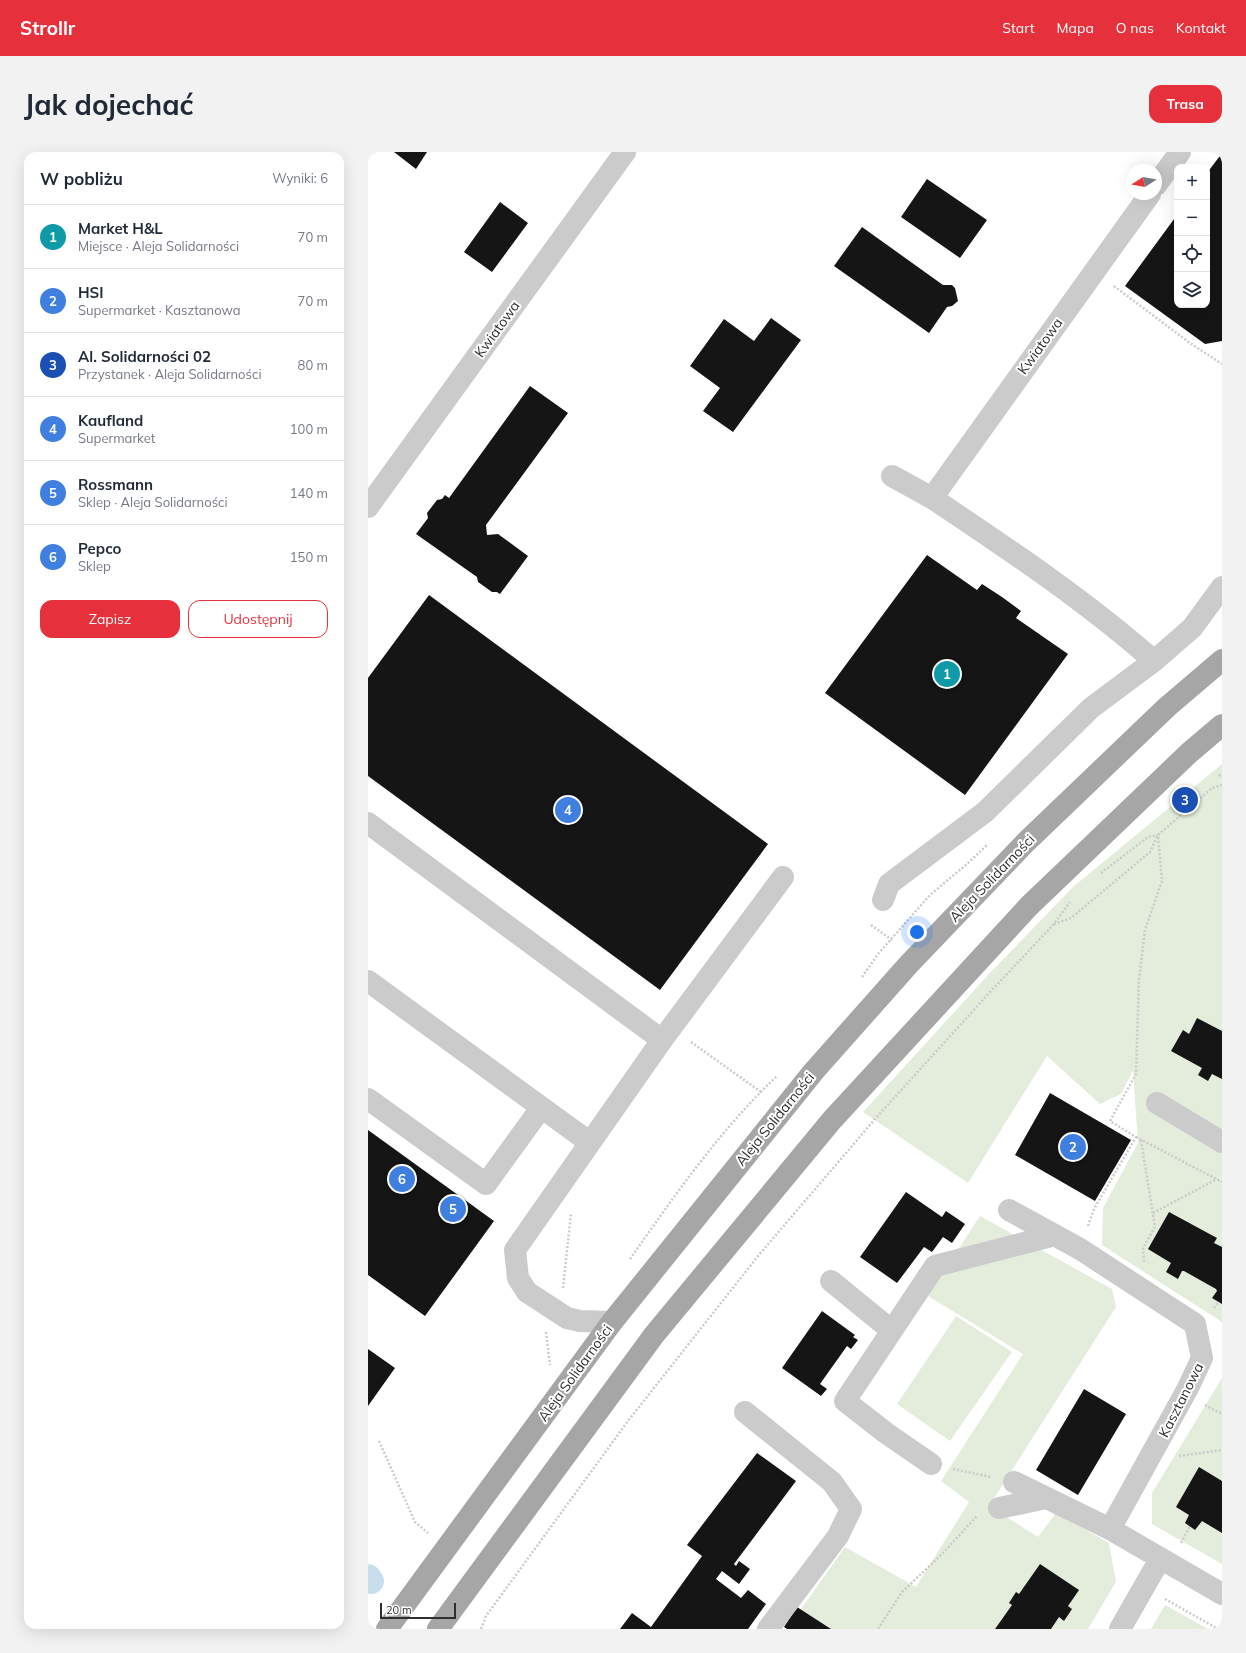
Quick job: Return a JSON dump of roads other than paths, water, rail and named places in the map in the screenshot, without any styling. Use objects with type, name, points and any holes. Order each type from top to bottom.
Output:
[{"type":"main road","name":"Aleja Solidarności","points":[[387,1629],[612,1322],[814,1071],[908,964],[1026,842],[1167,707],[1222,660]]},
{"type":"main road","points":[[438,1629],[654,1335],[832,1120],[1029,906],[1189,753],[1222,725]]},
{"type":"street","name":"Kwiatowa","points":[[368,507],[626,152]]},
{"type":"street","points":[[1162,177],[1180,152]]},
{"type":"street","name":"Kwiatowa","points":[[932,498],[1146,200]]},
{"type":"street","points":[[892,476],[932,498],[1024,559],[1118,629],[1154,661]]},
{"type":"street","points":[[883,900],[890,884],[985,812],[1091,708],[1154,661],[1192,628],[1222,587]]},
{"type":"street","points":[[368,823],[662,1040]]},
{"type":"street","points":[[612,1322],[580,1321],[567,1318],[527,1292],[518,1278],[515,1250],[589,1142],[662,1040],[783,877]]},
{"type":"street","points":[[368,981],[589,1142]]},
{"type":"street","points":[[368,1099],[486,1184],[541,1108]]},
{"type":"street","points":[[1157,1103],[1222,1142]]},
{"type":"street","name":"Kasztanowa","points":[[1009,1210],[1080,1249],[1195,1324],[1202,1358],[1156,1448],[1110,1529]]},
{"type":"street","points":[[931,1464],[886,1433],[845,1401],[935,1266],[1055,1235]]},
{"type":"street","points":[[831,1281],[891,1330]]},
{"type":"street","points":[[745,1412],[832,1482],[851,1509],[838,1536],[768,1629]]},
{"type":"street","points":[[1014,1482],[1110,1529],[1169,1554],[1222,1594]]},
{"type":"street","points":[[999,1508],[1046,1498]]},
{"type":"street","points":[[1120,1629],[1169,1554]]},
{"type":"waterway","points":[[368,1577],[371,1581]]},
{"type":"place","name":"Market H&L","points":[[947,674]]},
{"type":"place","name":"Al. Solidarności 02","points":[[1185,800]]},
{"type":"place","name":"Kaufland","points":[[568,810]]},
{"type":"place","name":"HSI","points":[[1073,1147]]},
{"type":"place","name":"Pepco","points":[[402,1179]]},
{"type":"place","name":"Rossmann","points":[[453,1209]]}]
